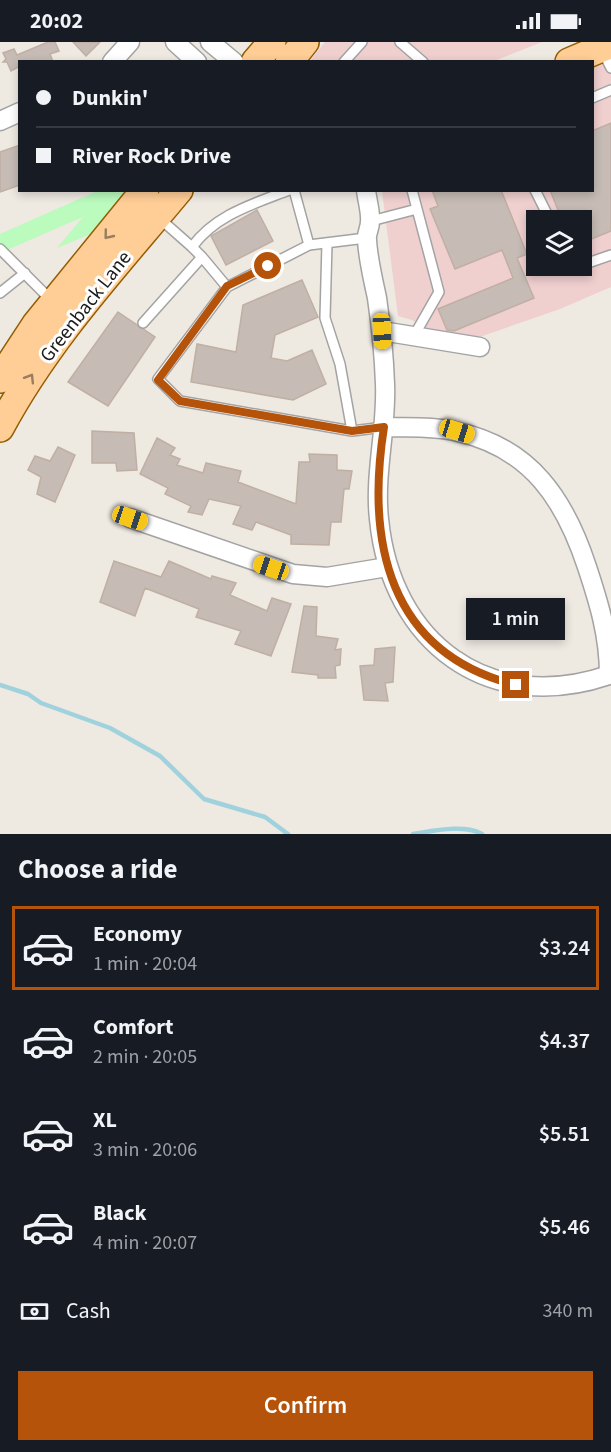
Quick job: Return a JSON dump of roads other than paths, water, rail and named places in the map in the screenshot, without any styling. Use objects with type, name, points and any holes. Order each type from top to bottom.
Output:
[{"type":"main road","points":[[257,60],[272,42]]},
{"type":"main road","points":[[291,60],[305,42]]},
{"type":"main road","points":[[578,60],[608,53]]},
{"type":"main road","points":[[161,202],[189,192]]},
{"type":"main road","name":"Greenback Lane","points":[[0,379],[53,302],[161,202]]},
{"type":"main road","name":"Greenback Lane","points":[[0,428],[42,358],[161,202]]},
{"type":"street","points":[[114,60],[130,42]]},
{"type":"street","points":[[175,42],[196,60]]},
{"type":"street","points":[[210,42],[232,60]]},
{"type":"street","points":[[0,121],[18,113]]},
{"type":"street","points":[[366,192],[382,331],[385,384],[384,427],[377,489],[379,519],[387,567],[395,590],[419,629],[444,653],[472,671],[494,680],[538,688],[584,683],[609,675],[609,655],[604,622],[574,530],[564,510],[537,474],[519,459],[479,438],[435,428],[384,427]]},
{"type":"street","points":[[382,331],[415,334],[480,347]]},
{"type":"street","points":[[130,518],[293,574],[327,577],[387,567]]},
{"type":"lane","points":[[346,60],[362,42]]},
{"type":"lane","points":[[400,42],[421,60]]},
{"type":"lane","points":[[594,97],[611,90]]},
{"type":"lane","points":[[192,247],[204,230],[236,211],[283,192]]},
{"type":"lane","points":[[295,192],[309,245]]},
{"type":"lane","points":[[413,192],[439,292],[415,334]]},
{"type":"lane","points":[[536,192],[545,210]]},
{"type":"lane","points":[[161,202],[192,247],[227,286]]},
{"type":"lane","points":[[384,427],[352,431],[180,401],[158,380],[227,286],[309,245],[327,243],[369,229],[417,209]]},
{"type":"lane","points":[[327,243],[325,318],[340,364],[352,431]]},
{"type":"lane","points":[[0,249],[53,302]]},
{"type":"lane","points":[[592,262],[611,255]]},
{"type":"lane","points":[[143,323],[202,257]]},
{"type":"lane","points":[[0,293],[25,273]]},
{"type":"waterway","points":[[0,685],[28,694],[41,703],[110,728],[160,756],[204,799],[265,817],[288,834]]},
{"type":"waterway","points":[[413,834],[458,829],[482,834]]}]
